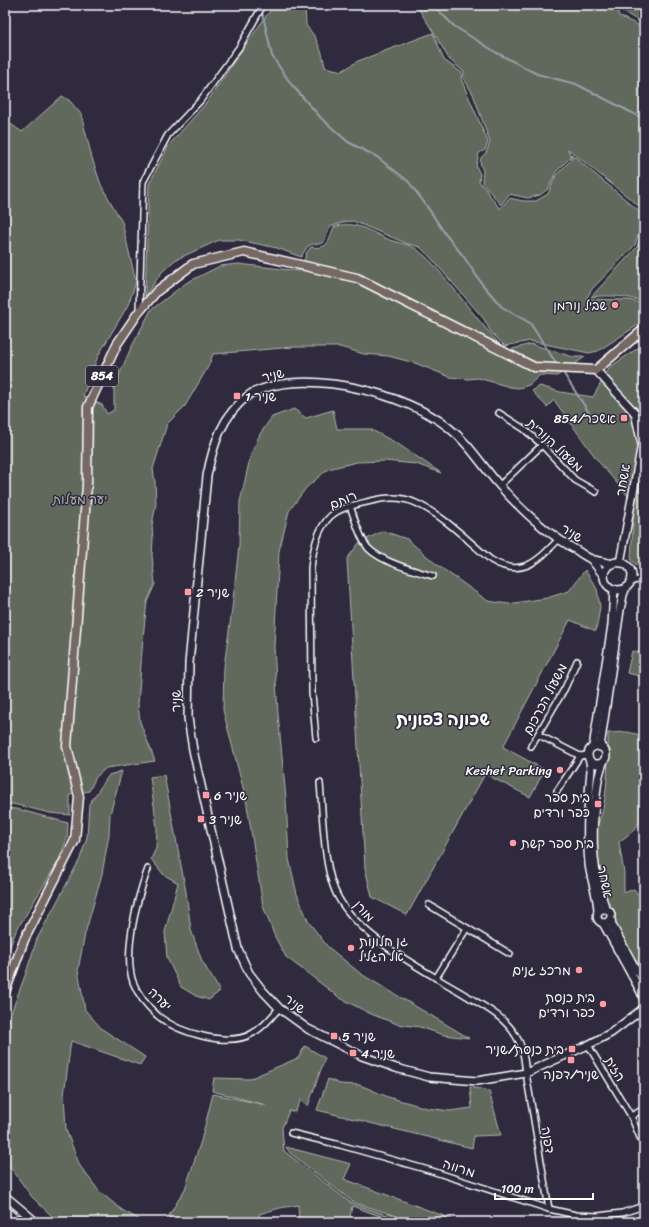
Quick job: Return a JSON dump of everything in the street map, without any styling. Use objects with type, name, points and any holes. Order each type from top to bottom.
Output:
[{"type":"main road","name":"854","points":[[5,992],[24,940],[75,840],[79,797],[67,746],[87,485],[88,407],[117,344],[138,313],[157,291],[193,264],[244,252],[357,278],[534,367],[596,370]]},
{"type":"main road","points":[[596,370],[644,330]]},
{"type":"street","points":[[138,313],[142,182],[168,134],[200,101],[236,52],[262,5]]},
{"type":"street","name":"אשחר","points":[[596,370],[635,414],[642,444],[620,562]]},
{"type":"street","name":"שניר","points":[[612,564],[590,559],[558,540],[499,486],[463,440],[447,426],[417,408],[390,397],[362,389],[304,382],[274,385],[250,394],[237,406],[224,423],[216,439],[207,476],[189,663],[188,718],[192,750],[238,949],[249,973],[263,991],[279,1008],[308,1029],[362,1056],[396,1068],[429,1077],[477,1081],[526,1073],[611,1033],[644,1008]]},
{"type":"street","name":"משעול הנורית","points":[[499,413],[524,429],[542,445],[575,480],[596,492]]},
{"type":"street","points":[[499,486],[542,445]]},
{"type":"street","name":"רותם","points":[[316,738],[312,693],[311,568],[316,539],[328,518],[336,512],[350,506],[384,498],[400,498],[415,503],[435,514],[491,560],[501,566],[512,569],[526,566],[539,559],[558,540]]},
{"type":"street","points":[[350,506],[362,538],[369,549],[395,564],[433,576]]},
{"type":"street","name":"שניר","points":[[590,559],[604,576]]},
{"type":"street","points":[[626,587],[618,590],[607,584],[604,576],[612,564],[620,562],[630,569],[632,581]]},
{"type":"street","points":[[597,747],[623,595],[626,587],[632,581],[644,580]]},
{"type":"street","points":[[597,747],[612,625],[614,589]]},
{"type":"street","name":"משעול הכרכום","points":[[531,746],[539,735],[565,688],[577,661]]},
{"type":"street","points":[[539,735],[580,756],[589,758],[597,765],[603,763],[606,758],[606,753],[597,747]]},
{"type":"street","points":[[589,758],[589,751],[597,747]]},
{"type":"street","points":[[557,791],[580,756]]},
{"type":"street","name":"אשחר","points":[[589,758],[591,770],[587,827],[588,850],[589,867],[598,902],[598,912]]},
{"type":"street","name":"אשחר","points":[[603,763],[599,770],[593,828],[595,867],[606,909]]},
{"type":"street","name":"מורן","points":[[320,783],[326,853],[332,880],[338,897],[349,913],[367,931],[388,947],[496,1014],[516,1035],[523,1051],[526,1073]]},
{"type":"street","name":"יערה","points":[[148,869],[142,886],[130,942],[130,961],[133,981],[143,1001],[158,1016],[173,1026],[195,1034],[217,1039],[236,1039],[253,1034],[270,1020],[279,1008]]},
{"type":"street","points":[[429,905],[510,954]]},
{"type":"street","points":[[644,979],[635,968],[612,926],[611,914],[606,909],[601,910],[598,912],[597,918],[603,923],[641,992],[644,1000],[644,1008]]},
{"type":"street","points":[[603,923],[608,923],[611,919]]},
{"type":"street","points":[[436,978],[467,928]]},
{"type":"street","name":"הזית","points":[[588,1045],[630,1116],[644,1147]]},
{"type":"street","name":"דפנה","points":[[526,1073],[549,1210]]},
{"type":"street","points":[[630,1116],[644,1109]]},
{"type":"street","name":"מרווה","points":[[291,1134],[340,1145],[432,1171],[549,1210],[576,1215],[598,1216],[622,1213],[644,1206]]},
{"type":"street","points":[[5,1196],[36,1222]]},
{"type":"street","points":[[5,1210],[19,1222]]},
{"type":"green space","points":[[274,5],[305,5],[306,25],[315,37],[322,53],[325,67],[342,71],[358,61],[433,33],[444,60],[462,73],[461,79],[488,142],[485,150],[479,153],[476,166],[480,174],[479,181],[500,209],[509,198],[523,201],[536,201],[548,194],[556,175],[573,158],[571,154],[644,215],[635,245],[592,289],[586,299],[630,300],[639,303],[644,312],[644,321],[598,351],[589,353],[530,341],[505,346],[491,332],[484,319],[420,247],[408,244],[353,221],[344,222],[330,227],[323,242],[320,244],[312,244],[307,247],[301,257],[277,248],[239,240],[219,240],[175,260],[162,272],[145,296],[149,184],[169,145],[207,102]]},
{"type":"green space","points":[[416,5],[616,5],[619,16],[644,28],[644,210],[568,149],[571,157],[556,172],[548,189],[540,195],[528,198],[509,194],[501,205],[482,182],[483,171],[481,159],[486,153],[490,142],[473,94],[463,77],[464,72],[449,59]]},
{"type":"green space","points":[[618,5],[644,5],[644,24],[620,10]]},
{"type":"green space","name":"יער מעלות","points":[[62,96],[69,100],[81,114],[92,158],[101,185],[122,222],[136,282],[128,305],[98,356],[83,396],[102,405],[107,414],[114,410],[114,387],[130,350],[151,310],[186,283],[220,266],[238,264],[300,271],[307,252],[311,247],[317,248],[325,245],[329,240],[334,227],[341,225],[354,225],[389,240],[408,245],[416,249],[437,269],[507,352],[509,350],[531,344],[573,357],[585,357],[557,376],[540,375],[529,385],[519,388],[478,378],[468,379],[450,377],[415,363],[388,356],[364,354],[340,347],[294,347],[213,354],[208,367],[185,406],[167,424],[153,469],[156,504],[152,525],[152,556],[155,584],[147,602],[138,705],[140,722],[155,761],[106,768],[96,777],[89,791],[70,795],[70,815],[50,813],[13,804],[5,805],[5,120],[22,132]]},
{"type":"green space","points":[[644,226],[644,304],[640,301],[626,297],[591,297],[637,247]]},
{"type":"green space","points":[[644,344],[644,571],[631,560],[634,503],[598,461],[554,400],[547,407],[532,391],[540,386],[560,392],[593,397],[610,367]]},
{"type":"green space","points":[[294,409],[306,418],[333,410],[337,429],[370,429],[398,444],[441,473],[416,464],[385,461],[357,462],[328,469],[306,488],[289,511],[279,551],[274,647],[278,714],[286,799],[289,859],[297,894],[308,921],[327,946],[361,974],[469,1038],[444,1035],[420,1027],[397,1024],[371,1014],[340,998],[286,957],[275,937],[263,906],[246,799],[223,710],[224,667],[239,546],[240,502],[251,454],[260,434],[272,417]]},
{"type":"green space","points":[[383,531],[407,539],[436,564],[488,601],[508,604],[547,598],[569,591],[585,570],[597,589],[600,607],[596,631],[570,620],[503,747],[545,770],[530,797],[485,774],[407,915],[372,897],[365,868],[347,559],[359,543]]},
{"type":"green space","points":[[632,651],[644,653],[644,677],[627,673]]},
{"type":"green space","points":[[628,732],[644,736],[644,817],[633,831],[619,842],[624,873],[624,893],[634,889],[644,902],[644,970],[634,962],[613,916],[602,885],[596,852],[595,835],[603,809],[606,790],[608,733]]},
{"type":"green space","points":[[122,771],[110,814],[109,835],[102,874],[85,934],[78,970],[85,1010],[102,1029],[145,1057],[140,1065],[71,1041],[64,1095],[66,1130],[80,1166],[99,1191],[122,1210],[144,1222],[58,1222],[32,1197],[5,1160],[5,1029],[37,939],[80,859],[87,837],[89,804],[109,775]]},
{"type":"green space","points":[[164,775],[186,892],[191,930],[202,961],[220,991],[209,1000],[196,996],[181,987],[167,958],[165,932],[178,883],[163,874],[151,859],[156,848],[157,828],[150,777]]},
{"type":"green space","points":[[5,808],[17,809],[68,823],[67,839],[58,862],[16,931],[5,960]]},
{"type":"green space","points":[[305,1046],[325,1058],[308,1106],[301,1100],[295,1112],[289,1111],[282,1128],[284,1151],[351,1203],[396,1218],[396,1222],[391,1222],[391,1220],[352,1206],[349,1222],[299,1222],[298,1205],[259,1214],[260,1222],[165,1222],[185,1189],[201,1141],[213,1094],[266,1105],[212,1091],[214,1078],[249,1079],[298,1058]]},
{"type":"green space","points":[[328,1079],[340,1084],[360,1085],[388,1097],[427,1108],[450,1111],[472,1108],[470,1087],[489,1091],[501,1135],[474,1136],[472,1148],[317,1110]]},
{"type":"green space","points":[[286,1147],[351,1164],[344,1179],[460,1222],[397,1222],[397,1216],[353,1202],[290,1153]]},
{"type":"waterway","points":[[433,5],[454,26],[497,53],[537,74],[576,84],[644,119]]},
{"type":"waterway","points":[[262,11],[272,56],[291,84],[321,118],[348,142],[377,157],[408,181],[482,284],[502,307],[530,323],[558,366]]},
{"type":"waterway","points":[[562,371],[595,422]]},
{"type":"place","name":"שביל נורמן","points":[[615,305]]},
{"type":"place","name":"שניר 1","points":[[237,396]]},
{"type":"place","name":"אשכר/854","points":[[624,418]]},
{"type":"place","name":"שניר 2","points":[[188,592]]},
{"type":"place","name":"Keshet Parking","points":[[560,770]]},
{"type":"place","name":"שניר 6","points":[[206,795]]},
{"type":"place","name":"בית ספר כפר ורדים","points":[[598,804]]},
{"type":"place","name":"שניר 3","points":[[201,819]]},
{"type":"place","name":"בית ספר קשת","points":[[513,843]]},
{"type":"place","name":"גן חלונות אל הגליל","points":[[351,948]]},
{"type":"place","name":"מרכז גנים","points":[[579,970]]},
{"type":"place","name":"בית כנסת כפר ורדים","points":[[603,1004]]},
{"type":"place","name":"שניר 5","points":[[334,1036]]},
{"type":"place","name":"בית כנסת/שניר","points":[[572,1049]]},
{"type":"place","name":"שניר 4","points":[[353,1053]]},
{"type":"place","name":"שניר/דפנה","points":[[571,1060]]},
{"type":"district","name":"שכונה צפונית","points":[[443,719]]}]
